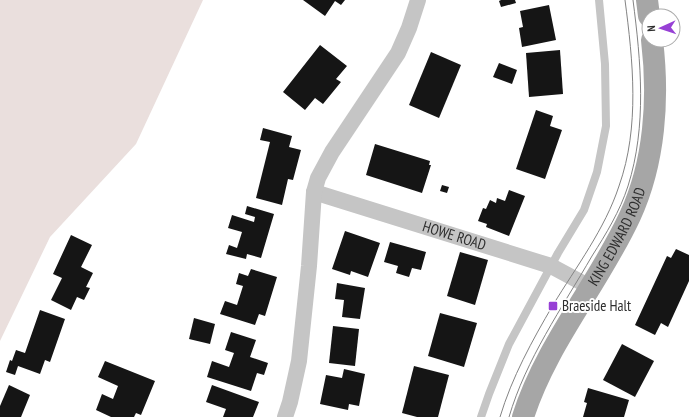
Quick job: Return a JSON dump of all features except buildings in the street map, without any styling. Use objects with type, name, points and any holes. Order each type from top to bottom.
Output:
[{"type":"main road","name":"KING EDWARD ROAD","points":[[523,417],[538,377],[607,260],[630,217],[643,181],[652,139],[654,117],[653,48]]},
{"type":"street","points":[[285,417],[290,402],[299,361],[309,266],[314,192],[318,178],[332,152],[398,53],[409,28],[418,0]]},
{"type":"street","name":"HOWE ROAD","points":[[314,192],[551,266],[590,287]]},
{"type":"lane","points":[[481,417],[509,344],[551,266],[584,210],[597,172],[606,126],[605,64],[599,0]]},
{"type":"shaded area","points":[[0,0],[203,0],[136,144],[50,237],[0,341]]},
{"type":"tram line","points":[[500,417],[510,388],[530,346],[553,305],[598,233],[606,217],[613,202],[626,164],[630,141],[633,94],[625,0]]},
{"type":"tram line","points":[[509,417],[516,396],[535,354],[612,222],[628,186],[638,140],[641,94],[633,0]]},
{"type":"place","name":"Braeside Halt","points":[[553,306]]}]
